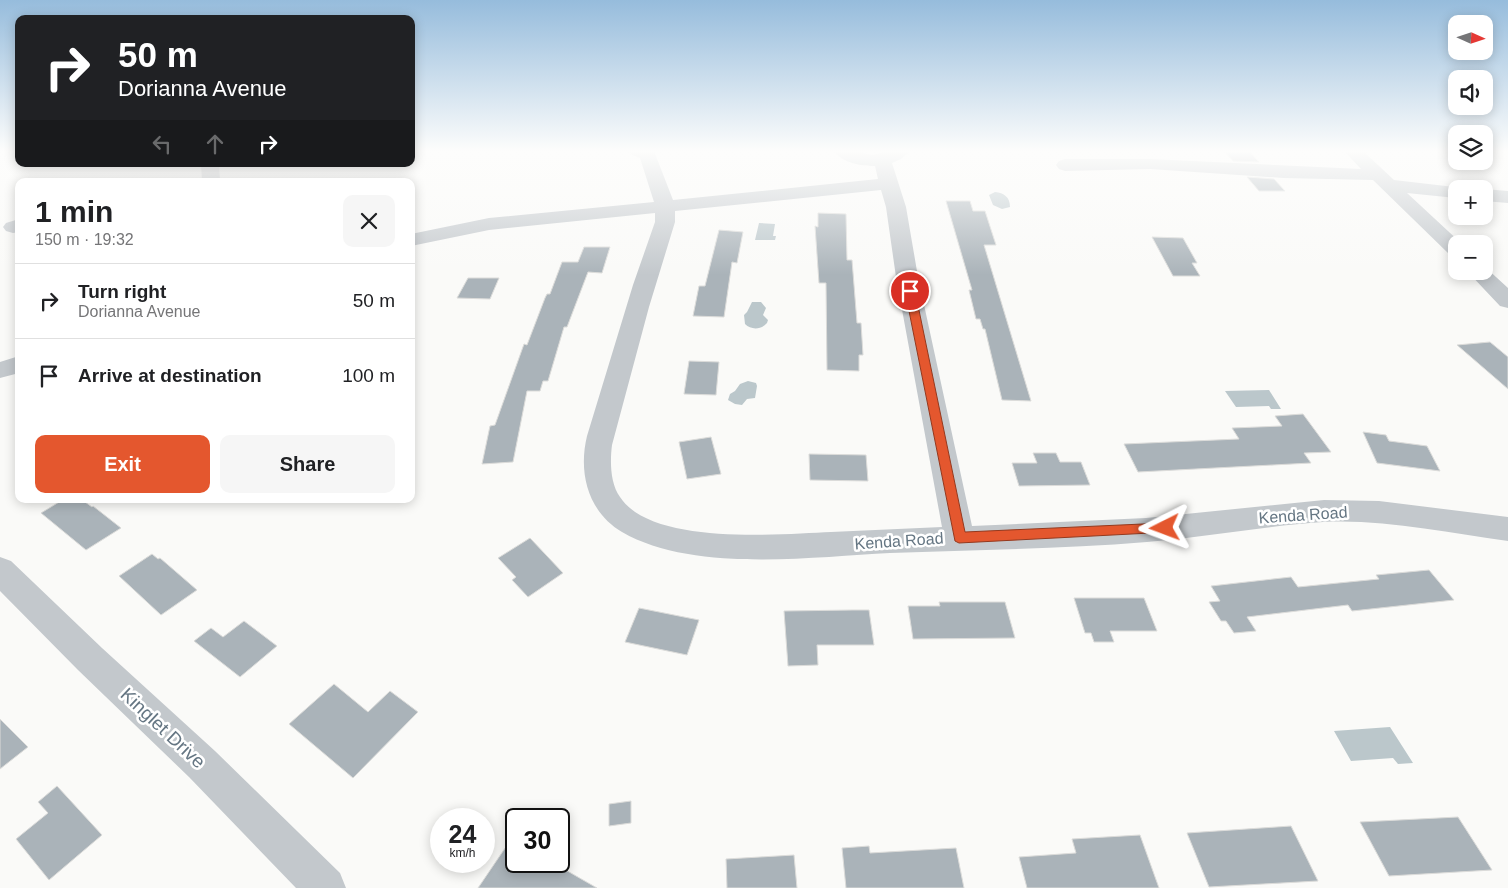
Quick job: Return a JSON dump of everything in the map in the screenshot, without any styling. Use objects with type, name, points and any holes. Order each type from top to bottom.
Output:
[{"type":"street","points":[[661,192],[665,205]]},
{"type":"street","points":[[415,239],[489,224],[802,192]]},
{"type":"street","points":[[890,192],[903,246],[907,277],[959,538]]},
{"type":"street","points":[[1398,192],[1448,242]]},
{"type":"street","points":[[1493,196],[1508,197]]},
{"type":"street","name":"Kenda Road","points":[[665,205],[665,222],[631,328],[599,439],[597,463],[603,493],[610,506],[624,518],[659,534],[688,542],[714,546],[741,548],[779,547],[1184,527],[1324,511],[1379,512],[1508,529]]},
{"type":"street","points":[[1487,280],[1508,301]]},
{"type":"street","points":[[0,370],[15,365]]},
{"type":"street","name":"Kinglet Drive","points":[[0,570],[90,659],[202,764],[324,888]]},
{"type":"shaded area","points":[[994,192],[1001,193],[1006,196],[1010,207],[1002,209],[993,205],[989,195]]},
{"type":"shaded area","points":[[759,223],[775,224],[773,236],[776,236],[775,240],[755,240]]},
{"type":"shaded area","points":[[752,302],[761,302],[766,308],[763,315],[768,320],[767,323],[759,328],[750,327],[745,324],[744,315]]},
{"type":"shaded area","points":[[748,381],[756,383],[755,398],[747,399],[742,405],[728,400],[730,394],[740,384]]},
{"type":"shaded area","points":[[1269,390],[1281,409],[1271,409],[1269,406],[1236,407],[1225,391]]},
{"type":"shaded area","points":[[1390,727],[1413,763],[1398,764],[1393,758],[1351,761],[1334,731]]},
{"type":"building","points":[[946,201],[970,201],[973,211],[985,211],[996,245],[984,245],[1031,401],[1002,400],[985,329],[983,329],[980,319],[976,319],[969,290],[972,290]]},
{"type":"building","points":[[818,213],[846,214],[847,260],[852,260],[857,323],[861,323],[863,355],[859,355],[859,371],[827,370],[826,283],[819,283],[815,226],[818,227]]},
{"type":"building","points":[[719,230],[743,232],[737,263],[732,262],[724,317],[693,316],[699,286],[705,286]]},
{"type":"building","points":[[1152,237],[1183,238],[1197,263],[1192,263],[1200,276],[1173,276]]},
{"type":"building","points":[[584,247],[610,247],[602,273],[588,272],[567,327],[564,327],[548,381],[543,381],[540,391],[527,391],[513,462],[482,464],[490,426],[495,425],[524,344],[527,345],[545,298],[547,294],[550,294],[562,262],[578,262]]},
{"type":"building","points":[[468,278],[499,278],[490,299],[457,298]]},
{"type":"building","points":[[1490,342],[1508,357],[1508,389],[1457,345]]},
{"type":"building","points":[[689,361],[719,362],[716,395],[684,394]]},
{"type":"building","points":[[1303,414],[1331,452],[1304,453],[1311,463],[1138,472],[1124,444],[1239,439],[1232,428],[1282,426],[1275,416]]},
{"type":"building","points":[[1363,432],[1386,435],[1389,441],[1427,446],[1440,471],[1377,463]]},
{"type":"building","points":[[711,437],[721,474],[687,479],[679,442]]},
{"type":"building","points":[[1033,453],[1056,453],[1060,462],[1081,462],[1090,485],[1019,486],[1012,463],[1037,463]]},
{"type":"building","points":[[809,454],[866,455],[868,481],[810,480]]},
{"type":"building","points":[[57,503],[86,503],[121,528],[86,550],[41,513]]},
{"type":"building","points":[[530,538],[563,573],[528,597],[512,580],[516,577],[498,558]]},
{"type":"building","points":[[152,554],[158,559],[160,558],[197,590],[161,615],[119,576]]},
{"type":"building","points":[[1429,570],[1454,600],[1352,611],[1348,605],[1247,617],[1256,631],[1234,633],[1226,621],[1221,621],[1209,602],[1220,601],[1211,586],[1291,577],[1298,587],[1379,579],[1376,575]]},
{"type":"building","points":[[1074,598],[1144,598],[1157,631],[1110,631],[1114,642],[1094,642],[1091,633],[1085,633]]},
{"type":"building","points":[[939,602],[1005,602],[1015,638],[913,639],[908,606],[940,606]]},
{"type":"building","points":[[639,608],[699,620],[687,655],[625,642]]},
{"type":"building","points":[[869,610],[874,645],[817,645],[818,665],[788,666],[784,611]]},
{"type":"building","points":[[244,621],[277,646],[240,677],[194,641],[211,628],[223,637]]},
{"type":"building","points":[[334,684],[368,712],[390,691],[418,712],[353,778],[289,724]]},
{"type":"building","points":[[0,719],[28,747],[0,769]]},
{"type":"building","points":[[57,786],[102,835],[49,880],[16,839],[48,813],[38,802]]},
{"type":"building","points":[[631,801],[631,823],[609,826],[609,804]]},
{"type":"building","points":[[1458,817],[1492,870],[1389,876],[1360,822]]},
{"type":"building","points":[[1291,826],[1318,881],[1209,887],[1187,833]]},
{"type":"building","points":[[1140,835],[1159,888],[1027,888],[1019,857],[1076,853],[1072,839]]},
{"type":"building","points":[[869,846],[870,853],[956,848],[964,888],[846,888],[842,848]]},
{"type":"building","points":[[505,848],[505,873],[570,872],[597,888],[478,888],[488,873],[495,873],[495,863]]},
{"type":"building","points":[[794,855],[797,888],[727,888],[726,859]]},
{"type":"route","points":[[910,291],[959,538],[1165,528]]}]
